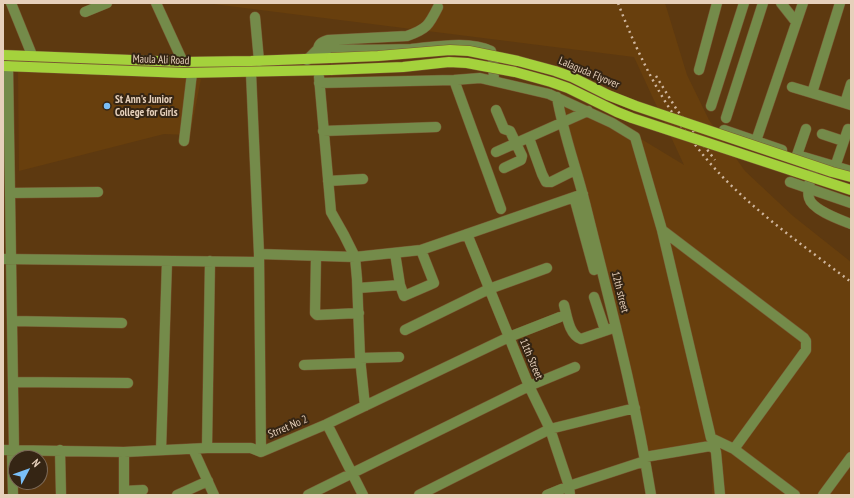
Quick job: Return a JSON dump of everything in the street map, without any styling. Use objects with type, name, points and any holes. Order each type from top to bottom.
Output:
[{"type":"main road","name":"Lalaguda Flyover","points":[[306,60],[384,56],[450,50],[469,51],[518,61],[572,77],[622,101],[636,106],[851,178]]},
{"type":"main road","name":"Maula Ali Road","points":[[3,55],[183,62],[306,60]]},
{"type":"main road","points":[[119,70],[120,59]]},
{"type":"main road","name":"Lalaguda Flyover","points":[[318,71],[449,62],[467,63],[515,72],[568,88],[632,118],[851,190]]},
{"type":"main road","name":"Maula Ali Road","points":[[5,66],[192,73],[318,71]]},
{"type":"street","points":[[11,3],[32,55]]},
{"type":"street","points":[[85,12],[107,3]]},
{"type":"street","points":[[156,3],[183,62]]},
{"type":"street","points":[[699,70],[717,3]]},
{"type":"street","points":[[711,106],[744,3]]},
{"type":"street","points":[[726,118],[762,3]]},
{"type":"street","points":[[781,3],[796,22]]},
{"type":"street","points":[[756,141],[802,3]]},
{"type":"street","points":[[812,93],[840,3]]},
{"type":"street","points":[[306,60],[318,49],[322,42],[328,40],[407,36],[428,26],[438,7]]},
{"type":"street","points":[[255,17],[259,61]]},
{"type":"street","points":[[318,49],[412,49],[446,45],[462,45],[486,49],[491,51],[494,60],[494,81]]},
{"type":"street","points":[[5,66],[10,194],[7,259],[12,321],[13,382],[10,450]]},
{"type":"street","points":[[318,71],[331,212],[355,257],[365,406]]},
{"type":"street","points":[[184,141],[192,73]]},
{"type":"street","points":[[252,73],[259,258],[261,452]]},
{"type":"street","points":[[319,83],[480,78],[557,97],[612,123],[635,137],[662,230],[711,438],[734,449],[795,495]]},
{"type":"street","points":[[454,80],[500,209]]},
{"type":"street","points":[[792,87],[848,104],[851,84]]},
{"type":"street","points":[[7,259],[210,261],[316,256],[355,257],[421,250],[578,196],[575,170],[561,122],[557,97]]},
{"type":"street","points":[[496,110],[504,129],[510,131],[522,156],[521,160],[504,168]]},
{"type":"street","points":[[496,152],[561,122],[588,112]]},
{"type":"street","points":[[323,130],[436,127]]},
{"type":"street","points":[[797,155],[806,129]]},
{"type":"street","points":[[835,166],[848,129]]},
{"type":"street","points":[[724,130],[797,155],[851,171]]},
{"type":"street","points":[[822,134],[843,142]]},
{"type":"street","points":[[529,138],[546,182],[551,182],[575,170]]},
{"type":"street","points":[[816,161],[808,197],[817,207],[837,219],[851,224]]},
{"type":"street","points":[[328,181],[363,179]]},
{"type":"street","points":[[790,182],[851,202]]},
{"type":"street","points":[[10,194],[98,192]]},
{"type":"street","name":"12th street","points":[[578,196],[594,265],[616,327],[635,408],[651,495]]},
{"type":"street","points":[[662,230],[806,341],[806,350],[734,449]]},
{"type":"street","name":"11th Street","points":[[467,234],[529,386],[550,429],[570,490]]},
{"type":"street","points":[[395,253],[400,285],[404,296],[434,283],[421,250]]},
{"type":"street","points":[[316,256],[315,314],[359,313]]},
{"type":"street","points":[[161,450],[167,261]]},
{"type":"street","points":[[207,448],[210,261]]},
{"type":"street","points":[[406,330],[489,289],[547,268]]},
{"type":"street","points":[[358,288],[400,285]]},
{"type":"street","points":[[594,297],[605,330]]},
{"type":"street","points":[[564,305],[576,337],[581,339],[616,327]]},
{"type":"street","name":"Strret No 2","points":[[48,450],[124,452],[193,448],[251,448],[261,452],[327,424],[509,337],[560,317]]},
{"type":"street","points":[[12,321],[122,323]]},
{"type":"street","points":[[304,364],[399,357]]},
{"type":"street","points":[[308,495],[529,386],[575,367]]},
{"type":"street","points":[[13,382],[128,383]]},
{"type":"street","points":[[419,495],[550,429],[635,408]]},
{"type":"street","points":[[327,424],[363,495]]},
{"type":"street","points":[[547,495],[570,490],[645,459],[710,446],[716,452],[720,495]]},
{"type":"street","points":[[193,448],[214,495]]},
{"type":"street","points":[[60,450],[61,495]]},
{"type":"street","points":[[124,452],[124,493],[143,490]]},
{"type":"street","points":[[823,495],[851,456]]},
{"type":"street","points":[[177,495],[208,481]]},
{"type":"shaded area","points":[[205,3],[665,3],[687,75],[709,120],[745,171],[793,216],[851,262],[851,495],[712,495],[713,456],[699,443],[643,458],[556,104],[605,117],[684,165],[634,57]]},
{"type":"shaded area","name":"St Ann's Junior College for Girls","points":[[18,72],[201,79],[190,135],[164,134],[19,171]]},
{"type":"railway","points":[[618,3],[643,62],[663,98],[700,151],[751,204],[791,237],[851,282]]},
{"type":"railway","points":[[656,76],[677,110],[715,160]]},
{"type":"place","name":"St Ann's Junior College for Girls","points":[[107,106]]}]
